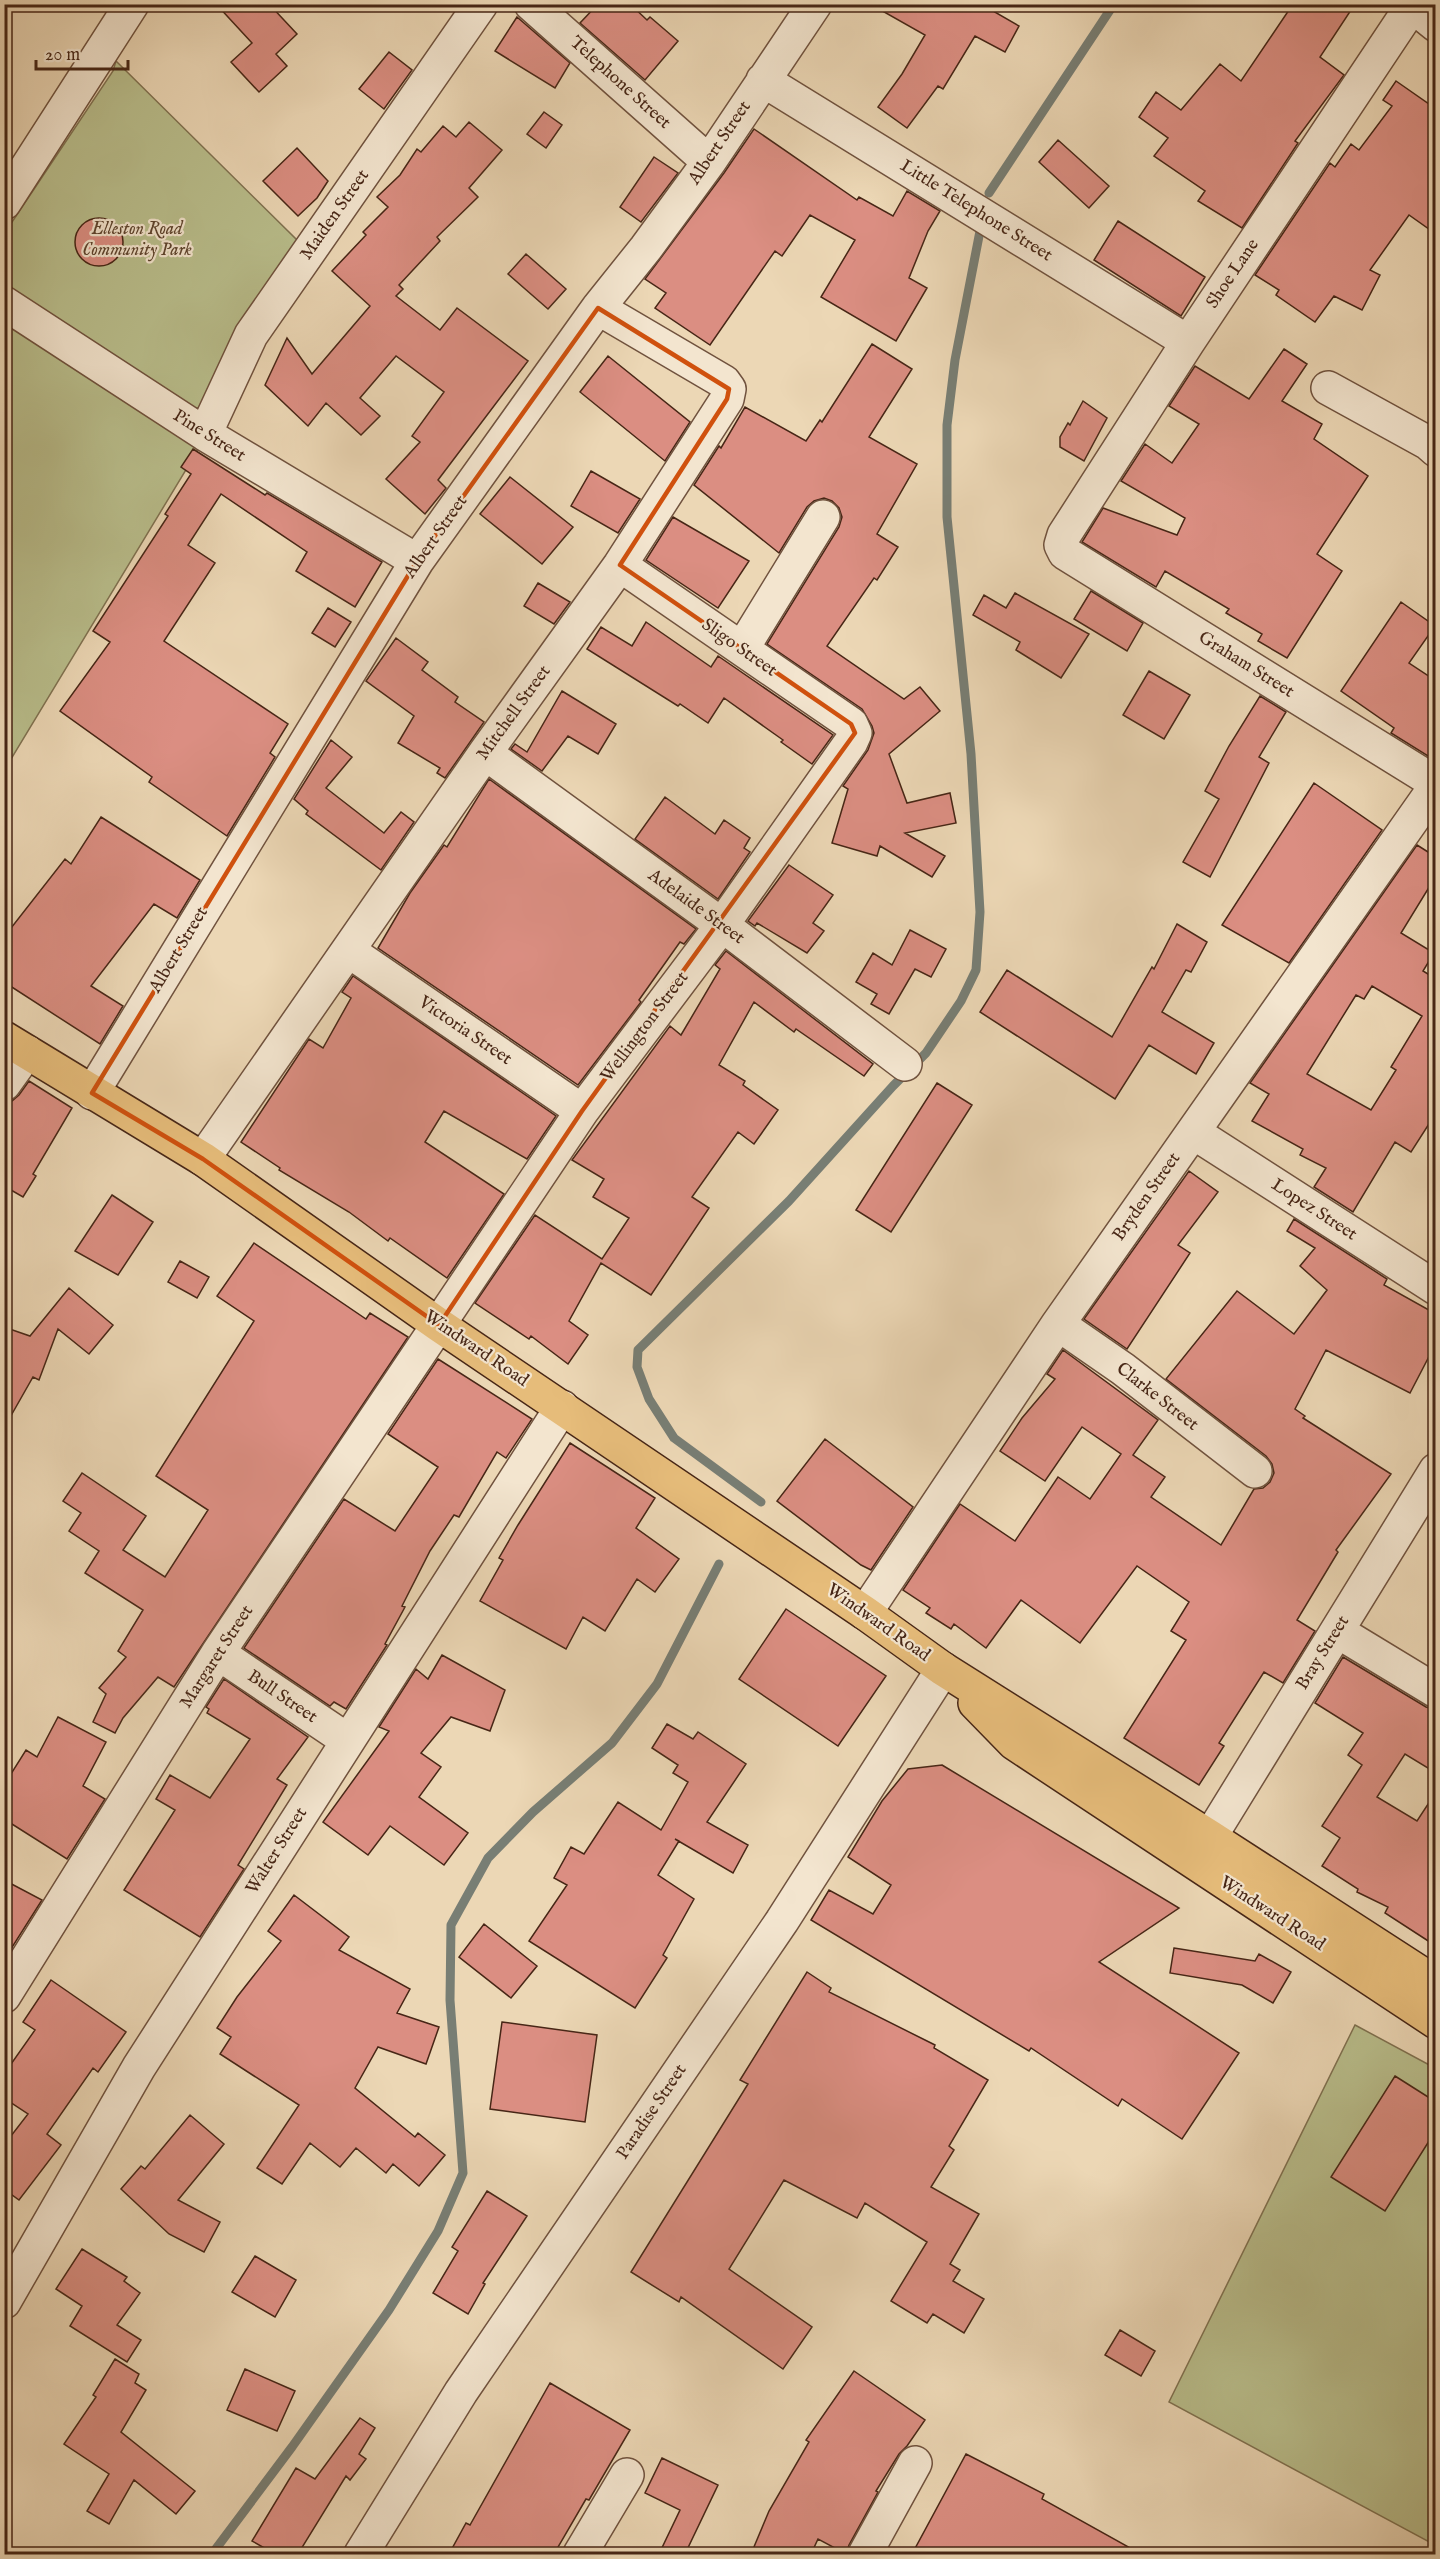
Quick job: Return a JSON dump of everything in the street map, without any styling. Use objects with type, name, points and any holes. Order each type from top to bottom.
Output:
[{"type":"main road","name":"Windward Road","points":[[16,1045],[203,1160],[440,1325],[865,1613],[943,1669],[1436,1983]]},
{"type":"main road","name":"Windward Road","points":[[943,1669],[1014,1743],[1436,2022]]},
{"type":"street","points":[[4,203],[132,4]]},
{"type":"street","name":"Maiden Street","points":[[205,434],[251,335],[481,4]]},
{"type":"street","name":"Telephone Street","points":[[531,4],[709,162]]},
{"type":"street","name":"Albert Street","points":[[92,1093],[417,561],[598,308],[646,248],[709,162],[815,4]]},
{"type":"street","name":"Shoe Lane","points":[[1060,545],[1188,342],[1419,12]]},
{"type":"street","name":"Little Telephone Street","points":[[764,80],[1188,342]]},
{"type":"street","name":"Pine Street","points":[[4,303],[205,434],[417,561]]},
{"type":"street","name":"Mitchell Street","points":[[203,1160],[485,753],[620,565],[727,399],[729,389],[724,382],[598,308]]},
{"type":"street","points":[[1328,388],[1433,442]]},
{"type":"street","points":[[742,649],[824,517]]},
{"type":"street","name":"Graham Street","points":[[1060,545],[1065,553],[1436,784]]},
{"type":"street","name":"Sligo Street","points":[[620,565],[851,724],[855,733]]},
{"type":"street","name":"Wellington Street","points":[[440,1325],[582,1111],[722,925],[851,742],[855,733]]},
{"type":"street","name":"Adelaide Street","points":[[485,753],[722,925],[905,1064]]},
{"type":"street","name":"Bryden Street","points":[[865,1613],[1058,1324],[1436,784]]},
{"type":"street","name":"Victoria Street","points":[[349,951],[582,1111]]},
{"type":"street","points":[[4,1084],[16,1045]]},
{"type":"street","name":"Lopez Street","points":[[1193,1132],[1436,1288]]},
{"type":"street","name":"Clarke Street","points":[[1058,1324],[1123,1369],[1255,1471]]},
{"type":"street","name":"Margaret Street","points":[[4,1996],[218,1653],[440,1325]]},
{"type":"street","name":"Walter Street","points":[[4,2302],[139,2067],[562,1407]]},
{"type":"street","name":"Bray Street","points":[[1210,1837],[1436,1470]]},
{"type":"street","points":[[1337,1631],[1436,1691]]},
{"type":"street","name":"Bull Street","points":[[218,1653],[347,1740]]},
{"type":"street","name":"Paradise Street","points":[[361,2554],[461,2392],[782,1921],[943,1669]]},
{"type":"street","points":[[865,2554],[915,2463]]},
{"type":"street","points":[[580,2554],[627,2475]]},
{"type":"highlighted area","points":[[598,308],[729,389],[727,399],[620,565],[851,724],[855,733],[582,1111],[439,1325],[203,1159],[92,1093],[417,561]]},
{"type":"green space","name":"Elleston Road Community Park","points":[[116,61],[300,243],[209,406],[192,409],[5,289],[4,234],[113,71]]},
{"type":"green space","points":[[5,327],[17,328],[204,440],[5,769]]},
{"type":"green space","points":[[1355,2025],[1435,2068],[1435,2545],[1169,2402]]},
{"type":"building","points":[[216,4],[269,4],[297,34],[276,54],[287,66],[259,92],[231,62],[252,43]]},
{"type":"building","points":[[598,4],[630,4],[647,20],[650,17],[678,41],[645,80],[580,23]]},
{"type":"building","points":[[870,4],[981,4],[1019,26],[1005,52],[975,36],[943,89],[938,86],[907,128],[878,107],[902,74],[925,35]]},
{"type":"building","points":[[1293,4],[1355,4],[1320,57],[1344,75],[1295,141],[1298,143],[1242,228],[1198,201],[1205,191],[1154,156],[1168,138],[1139,117],[1156,92],[1181,110],[1220,64],[1241,81]]},
{"type":"building","points":[[517,17],[570,63],[555,88],[495,51]]},
{"type":"building","points":[[389,52],[412,70],[384,109],[359,89]]},
{"type":"building","points":[[1396,81],[1436,109],[1436,234],[1409,215],[1370,270],[1380,275],[1362,310],[1334,296],[1315,322],[1276,295],[1279,290],[1255,275],[1330,163],[1335,167],[1351,144],[1359,150],[1392,106],[1383,100]]},
{"type":"building","points":[[544,112],[562,125],[546,148],[527,134]]},
{"type":"building","points":[[469,122],[502,150],[469,188],[478,197],[437,237],[440,241],[399,285],[403,289],[396,296],[440,330],[457,308],[528,361],[438,480],[446,488],[425,514],[386,479],[420,442],[412,436],[444,392],[396,356],[360,398],[380,416],[361,435],[326,403],[308,426],[265,385],[287,338],[312,374],[370,306],[332,271],[366,235],[363,232],[388,207],[377,197],[400,175],[417,149],[421,152],[443,126],[456,137]]},
{"type":"building","points":[[754,129],[857,200],[859,197],[893,216],[907,191],[940,211],[928,231],[909,278],[927,288],[896,341],[821,297],[855,240],[810,215],[782,256],[775,251],[710,345],[655,308],[666,293],[645,279]]},
{"type":"building","points":[[1058,140],[1109,186],[1089,208],[1039,162]]},
{"type":"building","points":[[297,148],[328,181],[317,198],[298,216],[263,181]]},
{"type":"building","points":[[654,157],[678,173],[641,222],[620,207]]},
{"type":"building","points":[[99,218],[116,225],[123,242],[116,259],[99,266],[82,259],[75,242],[82,225]]},
{"type":"building","points":[[1118,221],[1205,277],[1181,316],[1094,260]]},
{"type":"building","points":[[526,254],[566,289],[548,309],[508,274]]},
{"type":"building","points":[[872,344],[912,369],[869,437],[917,464],[877,534],[898,547],[877,580],[874,578],[827,646],[904,699],[920,687],[940,711],[889,754],[907,803],[950,793],[956,823],[905,833],[945,856],[932,877],[880,846],[877,856],[832,843],[848,789],[843,786],[868,750],[874,733],[872,726],[862,709],[767,644],[839,527],[842,517],[839,508],[832,501],[824,498],[814,501],[807,507],[779,553],[694,485],[719,446],[721,448],[745,407],[806,441],[820,420],[822,422]]},
{"type":"building","points":[[1284,349],[1307,364],[1282,401],[1322,424],[1314,439],[1368,476],[1317,554],[1342,571],[1287,658],[1258,641],[1262,634],[1226,613],[1229,609],[1165,571],[1156,587],[1082,542],[1103,508],[1177,535],[1185,518],[1121,481],[1145,444],[1172,463],[1199,424],[1169,406],[1195,366],[1249,399]]},
{"type":"building","points":[[608,356],[690,422],[665,461],[580,392]]},
{"type":"building","points":[[1083,401],[1107,418],[1084,461],[1060,447],[1060,437],[1068,423],[1070,425]]},
{"type":"building","points":[[193,449],[265,495],[267,493],[382,562],[355,607],[296,571],[307,552],[221,494],[188,545],[215,563],[164,641],[288,724],[270,753],[275,757],[227,836],[149,782],[152,777],[60,711],[110,642],[93,631],[168,516],[165,514],[191,474],[181,467]]},
{"type":"building","points":[[591,471],[640,499],[618,533],[571,506]]},
{"type":"building","points":[[510,477],[573,527],[542,564],[480,514]]},
{"type":"building","points":[[673,517],[749,561],[718,608],[646,560]]},
{"type":"building","points":[[538,583],[570,602],[554,624],[524,606]]},
{"type":"building","points":[[1091,591],[1143,623],[1127,651],[1074,619]]},
{"type":"building","points":[[1015,593],[1089,634],[1061,678],[1016,650],[1020,642],[973,615],[984,595],[1006,608]]},
{"type":"building","points":[[1401,602],[1435,626],[1409,663],[1436,681],[1436,761],[1391,733],[1394,728],[1341,691]]},
{"type":"building","points":[[328,608],[351,622],[335,647],[312,633]]},
{"type":"building","points":[[646,622],[711,667],[718,656],[833,735],[812,764],[781,742],[783,740],[724,698],[708,723],[587,649],[601,627],[632,646]]},
{"type":"building","points":[[396,638],[428,662],[422,670],[458,697],[455,702],[484,722],[445,778],[437,773],[440,768],[398,743],[414,716],[366,681]]},
{"type":"building","points":[[1149,671],[1190,695],[1164,739],[1123,715]]},
{"type":"building","points":[[562,691],[616,724],[598,754],[568,736],[542,771],[511,749],[515,744],[527,752]]},
{"type":"building","points":[[1260,696],[1286,712],[1259,757],[1269,763],[1210,877],[1183,862],[1219,799],[1205,791]]},
{"type":"building","points":[[331,740],[352,757],[326,788],[384,833],[401,812],[414,822],[381,870],[306,814],[308,811],[294,799]]},
{"type":"building","points":[[489,779],[696,929],[684,944],[680,942],[639,1000],[641,1002],[578,1085],[378,948],[410,893],[444,845],[447,847]]},
{"type":"building","points":[[1314,783],[1382,830],[1289,963],[1222,925]]},
{"type":"building","points":[[665,797],[715,834],[724,820],[750,838],[744,848],[750,852],[718,899],[635,839]]},
{"type":"building","points":[[101,817],[200,880],[177,918],[154,904],[91,986],[123,1006],[100,1044],[4,982],[4,937],[65,859],[71,864]]},
{"type":"building","points":[[1417,845],[1436,857],[1436,876],[1401,933],[1434,953],[1423,971],[1436,979],[1436,1113],[1411,1152],[1395,1142],[1353,1212],[1314,1187],[1326,1168],[1300,1155],[1303,1149],[1252,1121],[1269,1094],[1250,1083]],"holes":[[[1372,986],[1422,1016],[1391,1067],[1396,1070],[1371,1110],[1307,1074],[1356,995],[1364,999]]]},
{"type":"building","points":[[789,865],[833,895],[813,923],[824,931],[807,953],[757,923],[755,926],[748,921]]},
{"type":"building","points":[[1177,924],[1207,942],[1191,972],[1186,970],[1162,1012],[1214,1043],[1196,1074],[1149,1045],[1115,1099],[980,1012],[1007,970],[1112,1037],[1152,967],[1154,969]]},
{"type":"building","points":[[910,930],[946,949],[931,977],[915,969],[889,1014],[871,1004],[877,994],[856,982],[873,953],[892,965]]},
{"type":"building","points":[[726,951],[873,1064],[864,1076],[796,1029],[794,1032],[754,1002],[719,1065],[745,1081],[743,1085],[778,1110],[754,1144],[738,1132],[692,1197],[709,1208],[651,1295],[601,1263],[569,1321],[588,1335],[568,1364],[531,1336],[529,1339],[475,1303],[535,1215],[602,1259],[629,1218],[593,1197],[604,1179],[572,1160],[670,1026],[681,1035],[720,969],[715,965]]},
{"type":"building","points":[[353,976],[556,1116],[527,1159],[444,1111],[425,1142],[504,1194],[447,1278],[390,1238],[388,1241],[349,1212],[279,1170],[280,1168],[241,1142],[309,1039],[323,1048],[351,998],[342,992]]},
{"type":"building","points":[[29,1081],[72,1108],[33,1174],[36,1176],[23,1197],[4,1186],[4,1102],[12,1101]]},
{"type":"building","points":[[937,1083],[972,1105],[891,1232],[856,1210]]},
{"type":"building","points":[[1189,1171],[1218,1192],[1178,1245],[1190,1253],[1127,1349],[1084,1319]]},
{"type":"building","points":[[112,1195],[153,1222],[118,1275],[75,1251]]},
{"type":"building","points":[[1294,1219],[1387,1279],[1384,1285],[1436,1314],[1436,1343],[1410,1393],[1326,1350],[1295,1409],[1305,1416],[1303,1418],[1391,1474],[1336,1550],[1338,1552],[1297,1620],[1315,1631],[1283,1683],[1264,1672],[1219,1743],[1224,1746],[1199,1785],[1124,1738],[1186,1640],[1171,1631],[1189,1602],[1137,1566],[1080,1643],[1021,1600],[986,1648],[954,1624],[951,1629],[926,1613],[930,1608],[903,1590],[960,1504],[1015,1541],[1058,1477],[1090,1499],[1121,1454],[1082,1427],[1045,1481],[1000,1451],[1022,1418],[1055,1379],[1047,1374],[1063,1350],[1158,1420],[1133,1455],[1165,1477],[1151,1497],[1221,1545],[1254,1489],[1263,1488],[1270,1482],[1274,1473],[1272,1464],[1266,1456],[1166,1379],[1237,1291],[1294,1334],[1327,1290],[1300,1266],[1315,1248],[1287,1231]]},
{"type":"building","points":[[254,1243],[366,1319],[370,1313],[408,1337],[174,1687],[158,1677],[123,1718],[115,1733],[93,1722],[106,1694],[99,1688],[126,1657],[118,1651],[143,1610],[85,1573],[99,1551],[69,1531],[81,1513],[63,1501],[82,1473],[146,1516],[123,1550],[165,1577],[208,1510],[156,1476],[254,1321],[217,1296]]},
{"type":"building","points":[[180,1261],[209,1277],[197,1298],[168,1282]]},
{"type":"building","points":[[69,1288],[113,1325],[89,1354],[58,1329],[39,1380],[33,1377],[4,1428],[4,1327],[30,1336]]},
{"type":"building","points":[[438,1359],[532,1419],[506,1458],[497,1452],[459,1517],[454,1515],[430,1551],[402,1606],[405,1607],[385,1644],[387,1645],[346,1709],[334,1702],[330,1706],[244,1648],[344,1499],[395,1531],[438,1467],[388,1434]]},
{"type":"building","points":[[825,1439],[913,1507],[871,1570],[861,1565],[777,1501]]},
{"type":"building","points":[[570,1443],[655,1498],[636,1528],[679,1559],[655,1592],[637,1579],[605,1631],[583,1617],[566,1649],[480,1601],[503,1560],[499,1558]]},
{"type":"building","points":[[786,1609],[886,1676],[838,1746],[739,1679]]},
{"type":"building","points":[[442,1655],[505,1690],[490,1731],[451,1717],[421,1753],[441,1767],[419,1797],[468,1833],[444,1865],[390,1826],[368,1855],[323,1822],[389,1731],[379,1727],[416,1669],[428,1679]]},
{"type":"building","points":[[1343,1657],[1426,1707],[1436,1710],[1436,1773],[1405,1754],[1377,1797],[1417,1821],[1436,1792],[1436,1946],[1385,1913],[1388,1907],[1357,1892],[1358,1889],[1322,1866],[1340,1838],[1322,1826],[1362,1765],[1348,1755],[1363,1733],[1315,1703]]},
{"type":"building","points":[[224,1679],[308,1737],[277,1779],[287,1785],[238,1865],[244,1869],[200,1937],[124,1890],[175,1810],[156,1799],[170,1775],[210,1798],[250,1739],[207,1713],[209,1709],[206,1707]]},
{"type":"building","points":[[58,1717],[106,1742],[83,1786],[105,1799],[67,1859],[4,1819],[4,1785],[26,1750],[37,1757]]},
{"type":"building","points":[[667,1724],[693,1739],[698,1732],[746,1764],[707,1822],[748,1845],[733,1873],[679,1841],[658,1875],[694,1899],[663,1955],[667,1958],[635,2008],[529,1941],[567,1885],[554,1878],[571,1847],[584,1854],[618,1802],[661,1830],[688,1782],[673,1773],[678,1765],[652,1748]]},
{"type":"building","points":[[942,1765],[1179,1908],[1099,1962],[1239,2053],[1182,2139],[1122,2099],[1118,2106],[1031,2048],[1029,2051],[811,1920],[829,1890],[873,1914],[891,1885],[848,1857],[882,1801],[908,1769]]},
{"type":"building","points":[[4,1880],[42,1900],[4,1960]]},
{"type":"building","points":[[294,1895],[349,1937],[339,1950],[410,1989],[397,2013],[439,2027],[426,2064],[378,2047],[355,2088],[415,2137],[418,2133],[445,2155],[419,2186],[393,2164],[386,2173],[356,2148],[340,2167],[310,2143],[282,2184],[257,2168],[299,2105],[220,2054],[231,2037],[217,2028],[237,1997],[281,1941],[268,1931]]},
{"type":"building","points":[[484,1924],[537,1966],[511,1998],[459,1957]]},
{"type":"building","points":[[1174,1948],[1255,1961],[1259,1954],[1291,1972],[1273,2003],[1242,1985],[1170,1973]]},
{"type":"building","points":[[807,1972],[831,1988],[829,1992],[935,2045],[934,2048],[988,2080],[949,2146],[954,2150],[931,2187],[979,2214],[950,2264],[960,2270],[953,2281],[984,2299],[964,2333],[933,2314],[927,2323],[891,2301],[927,2242],[865,2203],[857,2218],[784,2180],[729,2269],[812,2327],[783,2369],[681,2297],[679,2302],[631,2272],[748,2084],[740,2080]]},
{"type":"building","points":[[51,1980],[126,2032],[98,2072],[93,2068],[47,2134],[61,2145],[19,2200],[4,2189],[4,2145],[28,2114],[4,2098],[4,2074],[35,2030],[23,2022]]},
{"type":"building","points":[[502,2022],[597,2035],[585,2122],[490,2109]]},
{"type":"building","points":[[1395,2076],[1436,2102],[1436,2130],[1385,2211],[1331,2177]]},
{"type":"building","points":[[190,2115],[224,2144],[178,2200],[220,2222],[204,2252],[169,2234],[121,2189],[141,2166],[145,2169]]},
{"type":"building","points":[[487,2191],[527,2216],[483,2283],[485,2284],[468,2314],[433,2293],[458,2251],[452,2247]]},
{"type":"building","points":[[82,2249],[127,2277],[124,2281],[140,2293],[117,2325],[141,2340],[127,2362],[70,2326],[82,2306],[56,2289]]},
{"type":"building","points":[[255,2256],[296,2280],[275,2317],[232,2292]]},
{"type":"building","points":[[1120,2330],[1155,2351],[1141,2376],[1105,2355]]},
{"type":"building","points":[[115,2359],[139,2374],[135,2383],[146,2390],[121,2432],[195,2491],[176,2514],[134,2480],[109,2524],[87,2511],[109,2474],[64,2444],[96,2397],[93,2395]]},
{"type":"building","points":[[245,2369],[295,2391],[277,2431],[227,2410]]},
{"type":"building","points":[[854,2371],[925,2420],[899,2454],[876,2491],[878,2492],[846,2554],[818,2539],[811,2554],[751,2554],[769,2511],[809,2442],[806,2440]]},
{"type":"building","points":[[550,2383],[630,2430],[589,2500],[586,2499],[554,2554],[449,2554],[466,2523],[470,2525]]},
{"type":"building","points":[[360,2418],[375,2428],[359,2454],[366,2459],[350,2480],[346,2476],[298,2554],[275,2554],[252,2541],[296,2468],[315,2479]]},
{"type":"building","points":[[966,2454],[1044,2494],[1042,2499],[1141,2554],[912,2554]]},
{"type":"building","points":[[662,2458],[718,2485],[685,2554],[659,2554],[680,2510],[645,2493]]},
{"type":"waterway","points":[[989,193],[1114,4]]},
{"type":"waterway","points":[[761,1502],[674,1438],[649,1399],[637,1367],[638,1350],[789,1201],[926,1053],[961,1001],[976,970],[980,912],[971,754],[947,517],[947,425],[955,360],[980,231]]},
{"type":"waterway","points":[[212,2554],[292,2447],[389,2310],[438,2231],[463,2173],[450,2000],[451,1925],[488,1858],[533,1812],[612,1743],[657,1684],[719,1564]]}]
